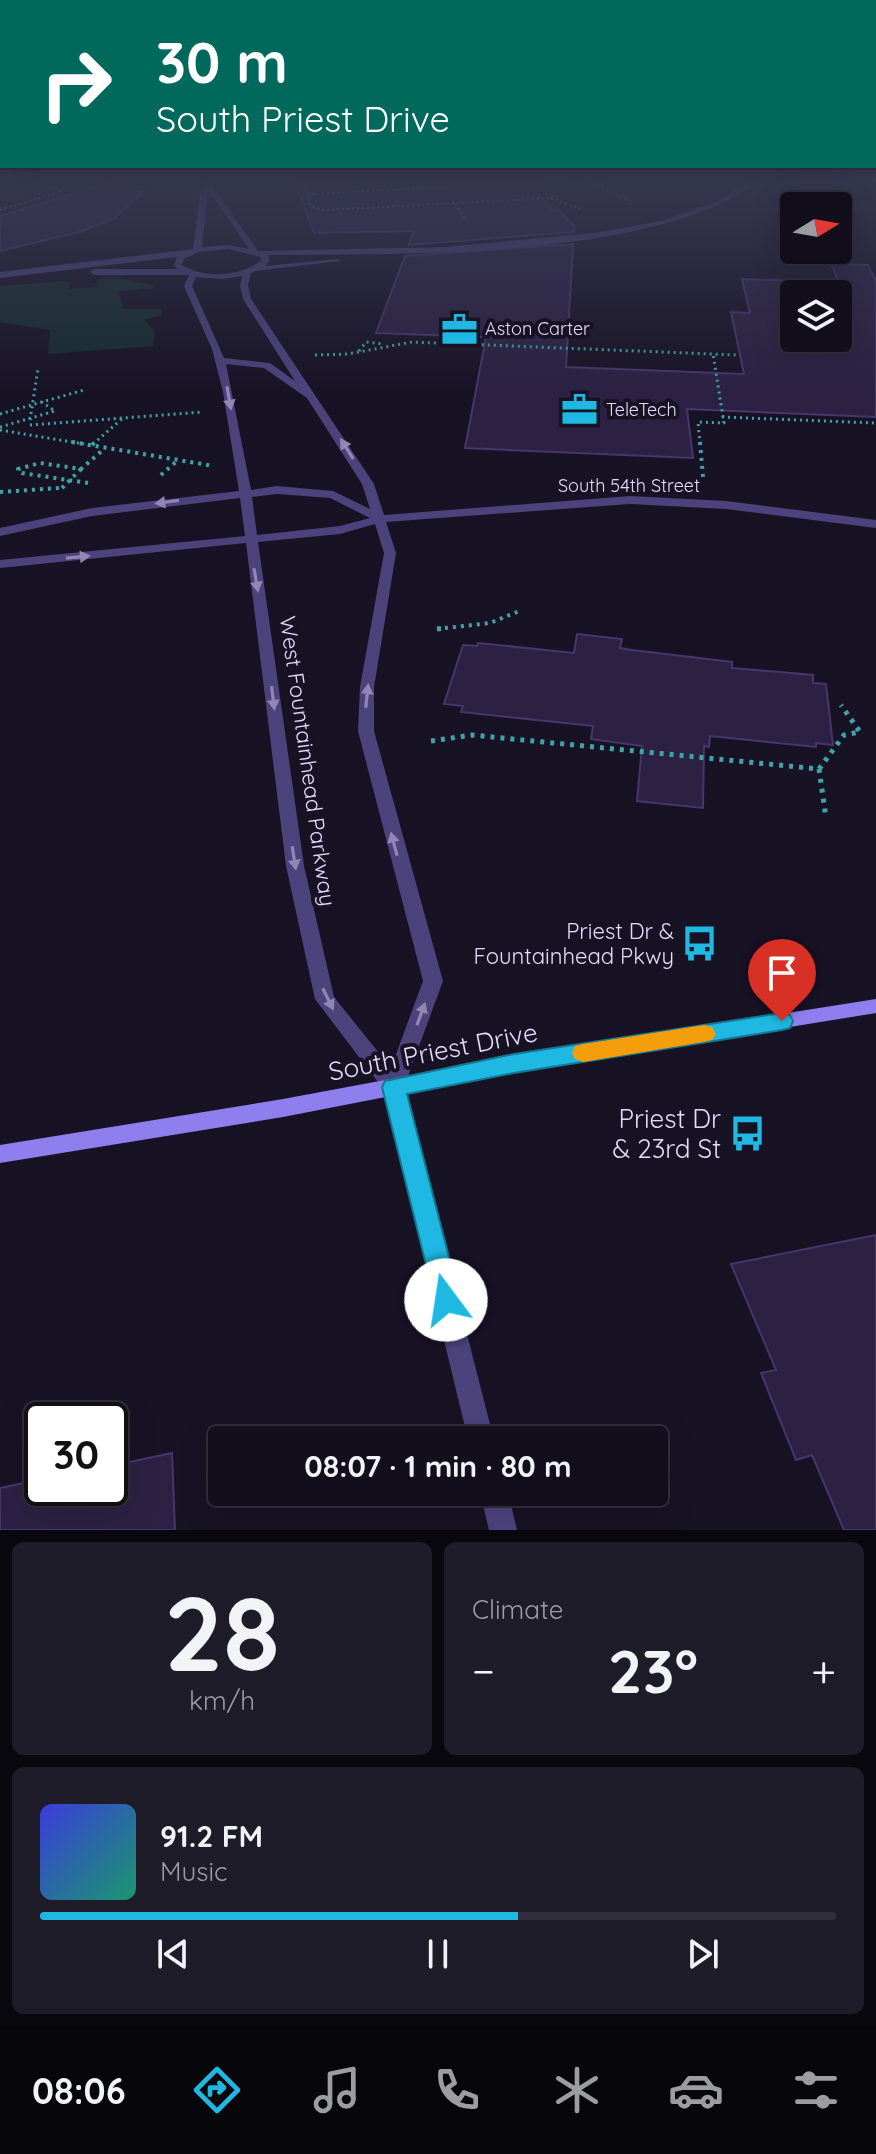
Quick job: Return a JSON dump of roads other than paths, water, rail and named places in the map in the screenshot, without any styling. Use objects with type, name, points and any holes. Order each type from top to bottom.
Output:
[{"type":"main road","name":"South Priest Drive","points":[[0,1154],[514,1064],[876,1006]]},
{"type":"street","points":[[0,275],[198,250]]},
{"type":"street","points":[[248,250],[331,250]]},
{"type":"street","points":[[0,275],[251,270],[422,250]]},
{"type":"street","name":"West Fountainhead Parkway","points":[[193,251],[177,262],[191,272],[188,286],[221,361],[251,538],[295,866],[325,999],[394,1087]]},
{"type":"street","points":[[257,252],[266,261],[251,270],[244,285],[247,299],[368,484],[381,519],[391,563],[367,687],[366,731],[433,981],[394,1087],[478,1426]]},
{"type":"street","points":[[221,361],[267,365],[289,384],[315,399]]},
{"type":"street","points":[[0,532],[92,512],[244,491],[292,490],[333,495],[381,519]]},
{"type":"street","name":"South 54th Street","points":[[251,538],[340,530],[381,519],[630,500],[726,505],[876,524]]},
{"type":"street","points":[[0,564],[251,538]]},
{"type":"street","points":[[497,1506],[503,1530]]},
{"type":"place","name":"Aston Carter","points":[[459,329]]},
{"type":"place","name":"TeleTech","points":[[580,410]]},
{"type":"place","name":"Priest Dr & Fountainhead Pkwy","points":[[700,944]]},
{"type":"place","name":"Priest Dr & 23rd St","points":[[747,1134]]}]
